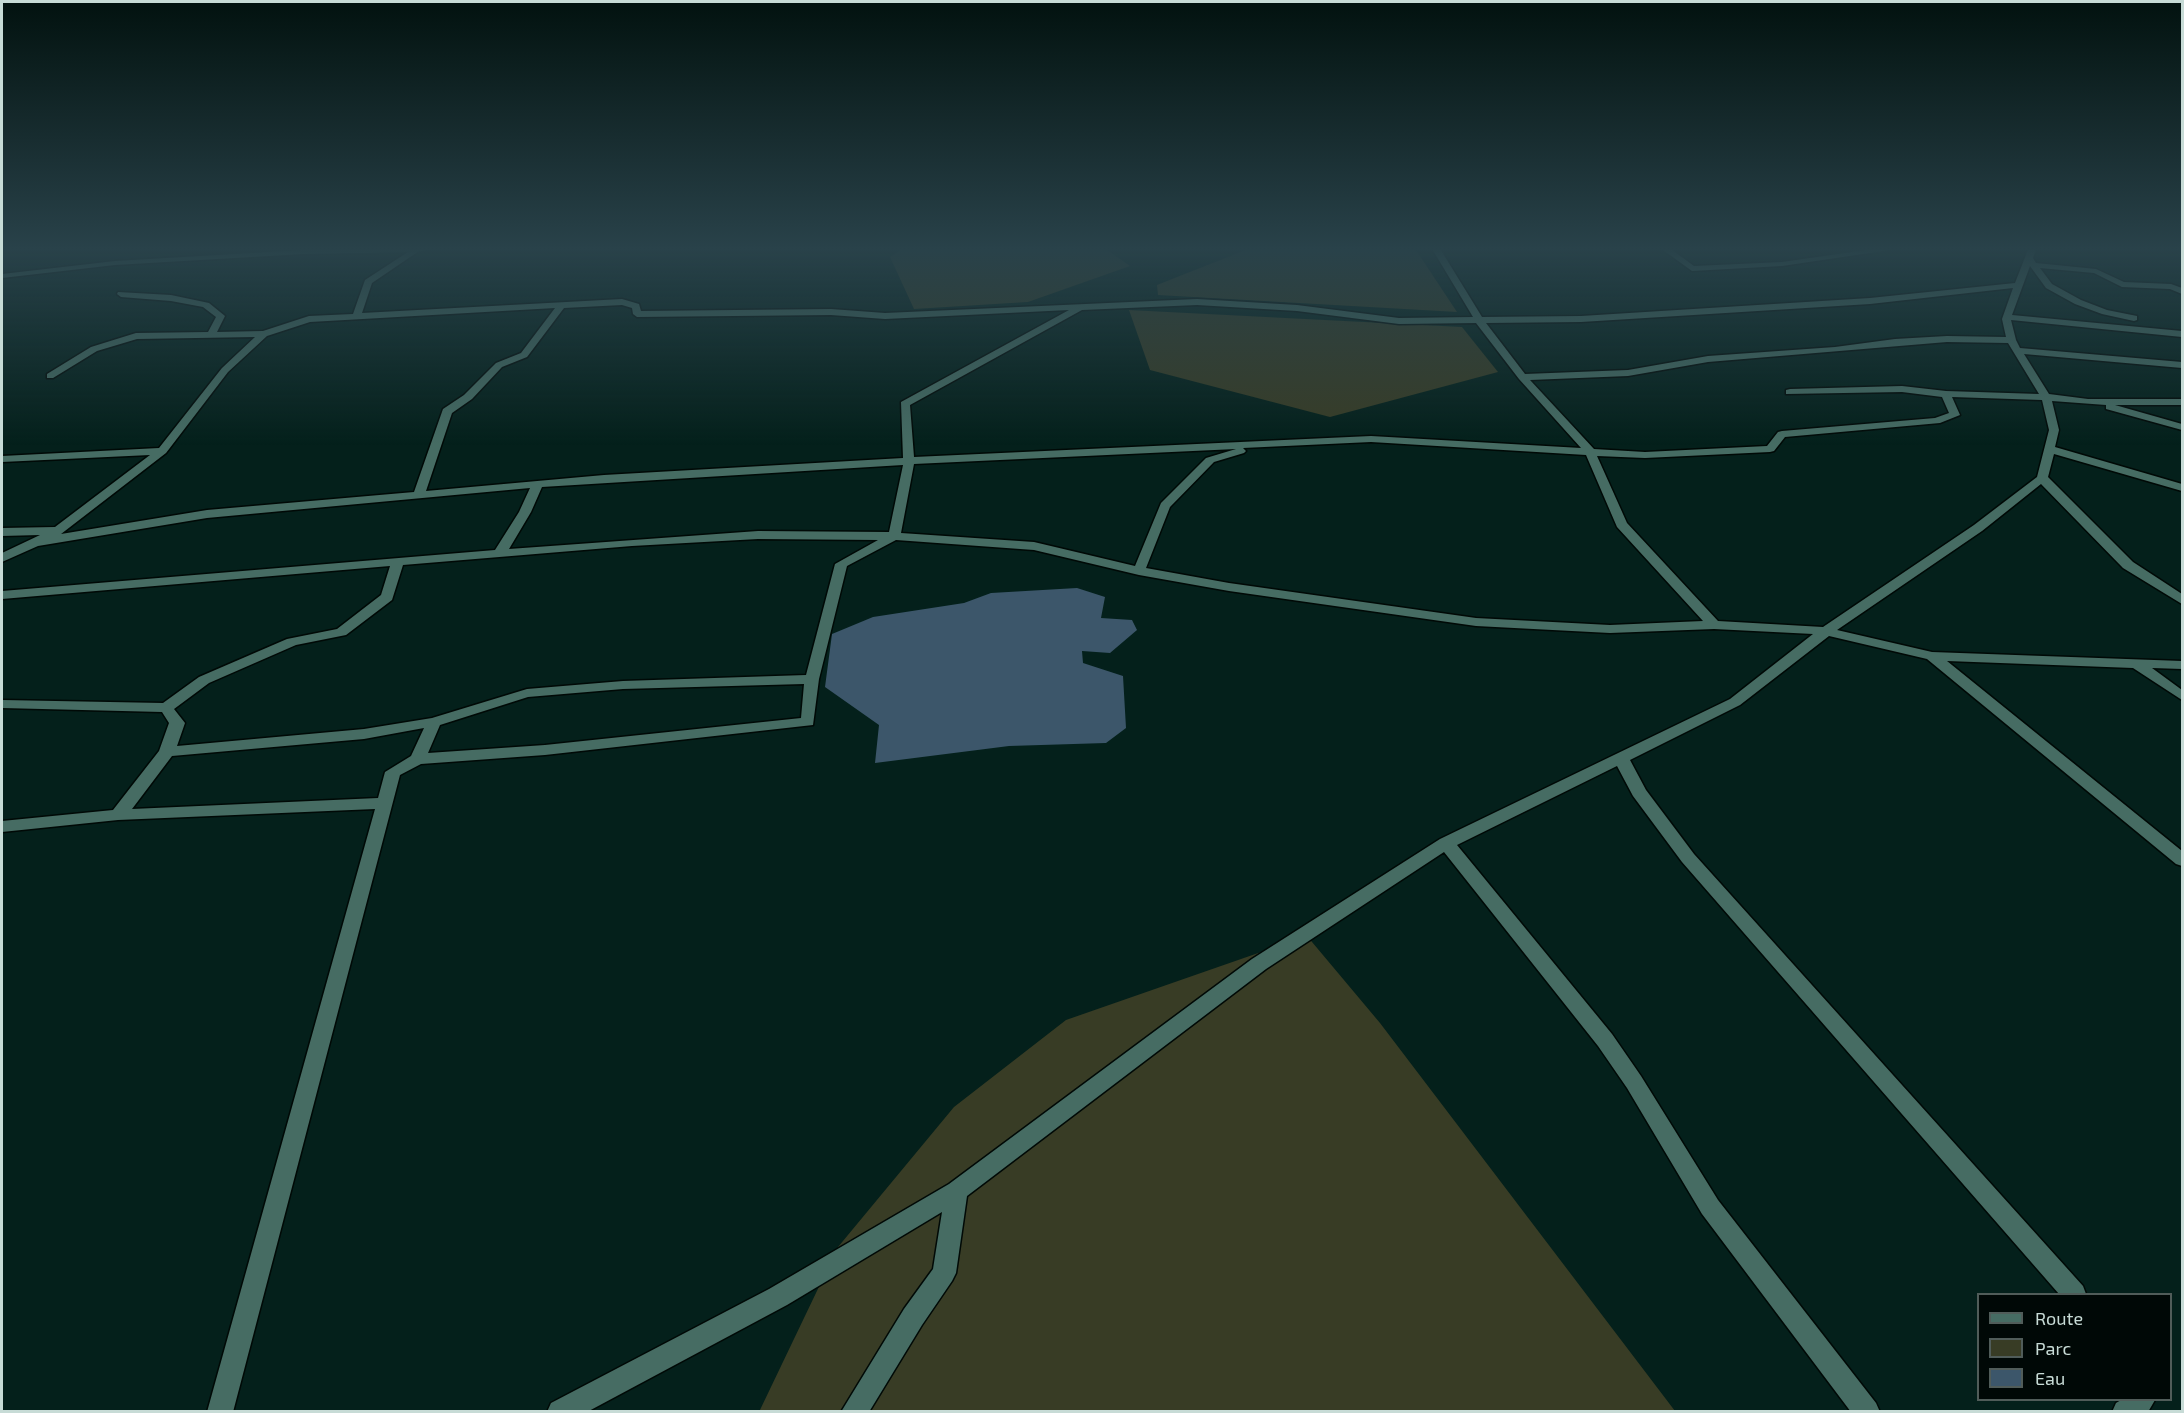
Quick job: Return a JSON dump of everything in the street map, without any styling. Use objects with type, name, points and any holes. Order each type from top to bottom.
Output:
[{"type":"street","points":[[212,333],[221,316],[217,313]]},
{"type":"street","points":[[50,376],[94,349],[136,336],[212,333],[264,334],[309,319],[419,313]]},
{"type":"street","points":[[419,495],[447,411],[468,397],[498,365],[524,355],[556,313]]},
{"type":"street","points":[[638,313],[740,313]]},
{"type":"street","points":[[844,313],[885,316],[946,313]]},
{"type":"street","points":[[894,536],[909,461],[905,404],[1070,313]]},
{"type":"street","points":[[1336,313],[1399,321],[1581,319],[1678,313]]},
{"type":"street","points":[[1474,313],[1522,376],[1589,450],[1621,524],[1713,626]]},
{"type":"street","points":[[560,1412],[778,1297],[957,1191],[1259,964],[1446,843],[1620,756],[1735,702],[1826,631],[1978,528],[2042,478],[2054,430],[2046,397],[2014,345],[2007,317],[2008,313]]},
{"type":"street","points":[[2094,313],[2105,325]]},
{"type":"street","points":[[2116,313],[2134,318]]},
{"type":"street","points":[[2007,317],[2182,334]]},
{"type":"street","points":[[2,558],[58,531],[162,452],[225,370],[264,334]]},
{"type":"street","points":[[1522,376],[1628,373],[1708,359],[1947,339],[2182,365]]},
{"type":"street","points":[[1790,392],[1902,389],[1946,394],[2046,397],[2088,402],[2182,402]]},
{"type":"street","points":[[37,542],[207,514],[538,483],[909,461],[1371,439],[1645,455],[1770,449],[1782,434],[1936,421],[1955,415],[1946,394]]},
{"type":"street","points":[[2088,402],[2182,427]]},
{"type":"street","points":[[1139,571],[1166,506],[1210,460],[1265,444]]},
{"type":"street","points":[[2050,449],[2182,488]]},
{"type":"street","points":[[2,459],[162,452]]},
{"type":"street","points":[[2042,478],[2128,565],[2182,600]]},
{"type":"street","points":[[499,554],[525,512],[538,483]]},
{"type":"street","points":[[2,532],[58,531]]},
{"type":"street","points":[[2,595],[632,542],[758,535],[894,536],[1034,546],[1139,571],[1228,587],[1476,621],[1610,629],[1713,626],[1826,631],[1932,656],[2182,665]]},
{"type":"street","points":[[220,1412],[374,851],[393,772],[418,759],[545,750],[808,722],[812,679],[841,564],[894,536]]},
{"type":"street","points":[[2,704],[166,708],[214,676],[292,642],[341,632],[387,597],[398,562]]},
{"type":"street","points":[[1932,656],[2182,860]]},
{"type":"street","points":[[2138,665],[2182,696]]},
{"type":"street","points":[[167,752],[364,734],[434,722],[527,693],[623,685],[812,679]]},
{"type":"street","points":[[118,815],[167,752],[177,723],[166,708]]},
{"type":"street","points":[[418,759],[434,722]]},
{"type":"street","points":[[1620,756],[1639,792],[1688,858],[2073,1293]]},
{"type":"street","points":[[2,827],[118,815],[384,803]]},
{"type":"street","points":[[2,837],[20,826]]},
{"type":"street","points":[[1446,843],[1605,1040],[1634,1082],[1710,1207],[1867,1412]]},
{"type":"street","points":[[854,1412],[913,1317],[944,1273],[957,1191]]},
{"type":"street","points":[[2125,1412],[2141,1401]]},
{"type":"green space","points":[[1130,313],[1187,313],[1462,327],[1498,372],[1330,417],[1150,370]]},
{"type":"green space","points":[[1307,936],[1380,1023],[1675,1411],[759,1412],[838,1247],[954,1107],[1066,1020]]},
{"type":"water","points":[[1077,588],[1105,597],[1101,618],[1132,620],[1137,630],[1110,653],[1082,651],[1083,663],[1123,676],[1126,728],[1106,743],[1009,746],[875,763],[879,725],[825,687],[832,634],[873,617],[964,603],[991,593]]}]
